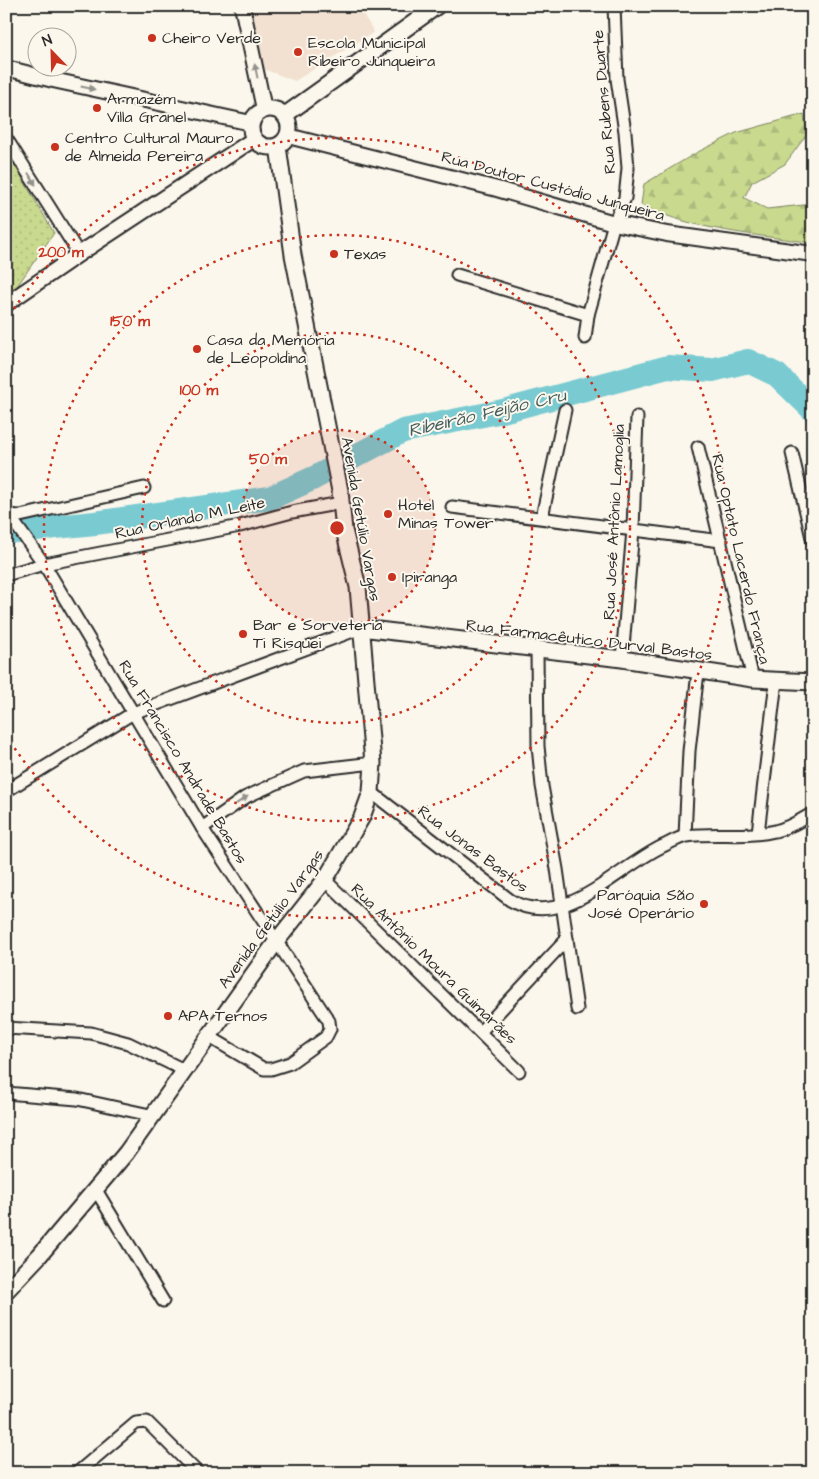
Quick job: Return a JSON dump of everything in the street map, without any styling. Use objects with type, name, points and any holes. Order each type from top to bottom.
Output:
[{"type":"main road","points":[[285,115],[438,6]]},
{"type":"main road","points":[[273,108],[285,115],[290,125],[283,141],[265,146],[254,139],[251,123],[256,114],[264,109],[273,108]]},
{"type":"main road","name":"Avenida Getúlio Vargas","points":[[6,1291],[39,1256],[126,1153],[150,1115],[276,942],[325,880],[362,817],[371,792],[373,763],[358,587],[344,530],[341,497],[325,426],[293,255],[283,141]]},
{"type":"main road","name":"Rua Farmacêutico Durval Bastos","points":[[361,628],[622,660],[753,679],[813,682]]},
{"type":"street","points":[[242,6],[264,109]]},
{"type":"street","name":"Rua Rubens Duarte","points":[[585,338],[588,315],[614,223],[625,198],[628,168],[617,79],[614,6]]},
{"type":"street","points":[[6,68],[251,123]]},
{"type":"street","points":[[6,138],[79,254]]},
{"type":"street","points":[[6,304],[254,139]]},
{"type":"street","name":"Rua Doutor Custódio Junqueira","points":[[283,141],[497,189],[614,223],[667,234],[813,254]]},
{"type":"street","points":[[457,275],[588,315]]},
{"type":"street","points":[[542,517],[565,410]]},
{"type":"street","name":"Rua José Antônio Lamoglia","points":[[622,660],[633,530],[637,417]]},
{"type":"street","name":"Rua Optato Lacerdo França","points":[[698,446],[753,679]]},
{"type":"street","points":[[792,454],[813,542]]},
{"type":"street","points":[[9,516],[20,516],[144,488]]},
{"type":"street","name":"Rua Orlando M Leite","points":[[6,575],[44,564],[240,526],[341,497]]},
{"type":"street","points":[[452,507],[542,517],[721,542]]},
{"type":"street","name":"Rua Francisco Andrade Bastos","points":[[9,516],[44,564],[202,828],[276,942],[326,1013],[330,1029],[326,1037],[290,1063],[271,1069],[264,1068],[208,1036]]},
{"type":"street","points":[[6,791],[133,713],[361,628]]},
{"type":"street","points":[[537,651],[539,754],[577,1009]]},
{"type":"street","points":[[685,836],[689,751],[698,672]]},
{"type":"street","points":[[758,834],[776,681]]},
{"type":"street","points":[[202,828],[246,797],[304,771],[373,763]]},
{"type":"street","name":"Rua Jonas Bastos","points":[[371,792],[522,908],[540,911],[563,906]]},
{"type":"street","points":[[563,906],[660,847],[685,836],[758,834],[776,831],[796,824],[813,813]]},
{"type":"street","name":"Rua Antônio Moura Guimarães","points":[[325,880],[519,1071]]},
{"type":"street","points":[[480,1031],[567,939]]},
{"type":"street","points":[[6,1028],[91,1033],[128,1043],[184,1070]]},
{"type":"street","points":[[6,1093],[77,1099],[150,1115]]},
{"type":"street","points":[[96,1190],[163,1302]]},
{"type":"street","points":[[77,1473],[136,1423],[143,1421],[147,1422],[198,1473]]},
{"type":"shaded area","name":"Escola Municipal Ribeiro Junqueira","points":[[245,6],[358,6],[374,32],[295,81],[258,67]]},
{"type":"green space","points":[[804,114],[807,134],[785,164],[752,182],[744,198],[767,209],[813,204],[813,243],[704,226],[661,214],[641,205],[644,184],[696,153],[736,133]]},
{"type":"green space","points":[[6,150],[54,233],[15,289],[6,289]]},
{"type":"waterway","name":"Ribeirão Feijão Cru","points":[[6,532],[95,523],[270,498],[314,478],[403,431],[503,411],[668,367],[712,370],[748,361],[777,375],[813,410]]},
{"type":"place","name":"Cheiro Verde","points":[[152,38]]},
{"type":"place","name":"Escola Municipal Ribeiro Junqueira","points":[[298,52]]},
{"type":"place","name":"Armazém Villa Granel","points":[[97,108]]},
{"type":"place","name":"Centro Cultural Mauro de Almeida Pereira","points":[[55,147]]},
{"type":"place","name":"Texas","points":[[334,254]]},
{"type":"place","name":"Casa da Memória de Leopoldina","points":[[197,349]]},
{"type":"place","name":"Hotel Minas Tower","points":[[388,514]]},
{"type":"place","name":"Ipiranga","points":[[392,577]]},
{"type":"place","name":"Bar e Sorveteria Ti Risquei","points":[[243,634]]},
{"type":"place","name":"Paróquia São José Operário","points":[[704,904]]},
{"type":"place","name":"APA Ternos","points":[[168,1016]]}]
